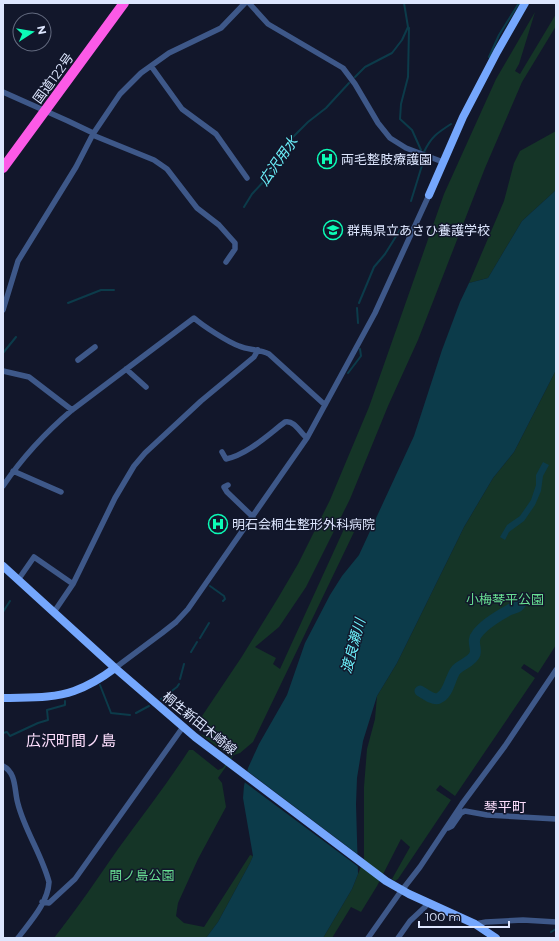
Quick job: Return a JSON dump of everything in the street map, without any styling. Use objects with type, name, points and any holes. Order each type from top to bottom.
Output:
[{"type":"highway","name":"国道122号","points":[[3,168],[124,3]]},
{"type":"main road","points":[[429,195],[466,111],[525,3]]},
{"type":"main road","name":"桐生新田木崎線","points":[[3,566],[182,727],[227,761],[397,887],[475,924],[496,938]]},
{"type":"main road","points":[[3,698],[49,696],[67,693],[86,686],[115,668]]},
{"type":"street","points":[[3,310],[18,262],[76,167],[92,134],[120,94],[130,83],[178,48],[221,28],[245,3]]},
{"type":"street","points":[[249,3],[264,21],[274,28],[343,68],[350,76],[378,123],[390,138],[406,148],[443,162]]},
{"type":"street","points":[[152,66],[182,108],[216,134],[247,178]]},
{"type":"street","points":[[3,92],[116,145],[146,156],[160,164],[197,208],[219,225],[235,244],[235,249],[226,262]]},
{"type":"street","points":[[115,668],[176,622],[188,609],[307,438],[375,314],[429,195]]},
{"type":"street","points":[[3,486],[13,471],[52,428],[72,410],[194,318],[239,346],[269,354],[325,405]]},
{"type":"street","points":[[78,360],[95,347]]},
{"type":"street","points":[[54,612],[73,584],[115,498],[134,466],[201,401],[254,357],[258,350]]},
{"type":"street","points":[[126,369],[146,387]]},
{"type":"street","points":[[3,371],[29,377],[72,410]]},
{"type":"street","points":[[222,452],[226,459],[230,458],[247,450],[289,421],[292,422],[302,435],[307,438]]},
{"type":"street","points":[[13,471],[61,492]]},
{"type":"street","points":[[228,485],[224,487],[227,492],[253,517]]},
{"type":"street","points":[[18,580],[34,558],[73,584]]},
{"type":"street","points":[[368,938],[397,887],[420,867],[505,746],[556,670]]},
{"type":"street","points":[[42,902],[49,903],[75,879],[182,727]]},
{"type":"street","points":[[3,766],[12,774],[23,821],[48,877],[48,888],[42,902],[34,917],[18,938]]},
{"type":"street","points":[[446,829],[452,826],[461,813],[465,811],[487,815],[556,819]]},
{"type":"street","points":[[398,938],[410,921],[426,906],[428,902]]},
{"type":"street","points":[[475,924],[523,920],[556,922]]},
{"type":"green space","name":"間ノ島公園","points":[[535,12],[519,64],[515,71],[520,74],[556,14],[556,26],[522,82],[485,168],[418,340],[388,406],[350,499],[306,587],[279,627],[255,647],[276,658],[273,664],[280,669],[344,529],[354,532],[253,742],[240,753],[234,755],[218,778],[222,783],[226,807],[198,859],[178,903],[176,916],[184,923],[204,927],[250,855],[253,856],[250,863],[218,922],[206,938],[54,938],[189,750],[193,750],[218,770],[223,768],[231,757],[200,734],[216,740],[206,730],[207,724],[200,719],[241,658],[278,598],[298,564],[330,500],[369,407],[444,194],[496,79]]},
{"type":"green space","points":[[556,131],[556,190],[522,221],[488,278],[469,283],[504,201],[514,163],[520,151]]},
{"type":"green space","name":"小梅琴平公園","points":[[556,370],[556,645],[538,673],[524,664],[521,668],[535,678],[455,796],[440,785],[436,790],[451,800],[398,879],[395,881],[392,879],[410,847],[401,839],[377,886],[361,912],[351,907],[332,938],[323,938],[352,889],[364,859],[364,787],[367,749],[375,719],[377,696],[397,663],[464,527],[493,478],[514,452]]},
{"type":"water","name":"渡良瀬川","points":[[556,190],[556,370],[514,452],[493,478],[464,527],[397,663],[377,696],[363,741],[357,778],[356,804],[358,874],[352,889],[323,938],[206,938],[218,922],[253,856],[243,798],[248,768],[259,744],[287,695],[305,643],[330,595],[342,576],[359,555],[414,436],[442,350],[460,302],[469,283],[488,278],[522,221]]},
{"type":"water","points":[[543,462],[549,465],[543,476],[541,491],[535,505],[524,521],[509,532],[505,540],[500,537],[507,525],[520,516],[531,500],[536,485],[536,475]]},
{"type":"pier","points":[[246,770],[360,856],[360,868],[243,781]]},
{"type":"waterway","name":"広沢用水","points":[[355,77],[365,67],[392,53],[402,40],[408,27],[404,3]]},
{"type":"waterway","points":[[489,57],[499,35],[519,3]]},
{"type":"waterway","points":[[408,27],[408,77],[401,104],[400,119],[412,130],[421,150]]},
{"type":"waterway","name":"広沢用水","points":[[244,207],[252,194],[265,180],[293,137],[308,122],[326,108],[349,83]]},
{"type":"waterway","points":[[424,152],[435,136],[451,124]]},
{"type":"waterway","points":[[422,157],[422,162]]},
{"type":"waterway","points":[[411,201],[424,159]]},
{"type":"waterway","points":[[359,303],[374,267],[385,254],[400,230]]},
{"type":"waterway","name":"広沢用水","points":[[68,303],[101,290],[114,290]]},
{"type":"waterway","points":[[357,308],[358,323]]},
{"type":"waterway","name":"広沢用水","points":[[3,353],[16,337]]},
{"type":"waterway","points":[[348,373],[361,356],[360,349]]},
{"type":"waterway","points":[[210,586],[224,596],[225,599],[223,601]]},
{"type":"waterway","points":[[3,612],[10,601]]},
{"type":"waterway","points":[[420,691],[435,699],[442,696],[445,693],[456,670],[474,657],[474,639],[480,630],[492,620],[517,607],[521,603]]},
{"type":"waterway","points":[[200,638],[209,623]]},
{"type":"waterway","points":[[191,652],[197,642]]},
{"type":"waterway","points":[[180,679],[184,664]]},
{"type":"waterway","points":[[161,699],[179,684]]},
{"type":"waterway","points":[[100,685],[111,713],[130,715]]},
{"type":"waterway","points":[[3,733],[7,732],[10,736],[48,720],[47,710],[65,705],[65,701]]},
{"type":"waterway","points":[[136,713],[149,706]]},
{"type":"waterway","points":[[551,932],[556,929]]},
{"type":"place","name":"両毛整肢療護園","points":[[327,159]]},
{"type":"place","name":"群馬県立あさひ養護学校","points":[[333,230]]},
{"type":"place","name":"明石会桐生整形外科病院","points":[[218,524]]},
{"type":"district","name":"広沢町間ノ島","points":[[71,741]]},
{"type":"district","name":"琴平町","points":[[505,807]]}]
